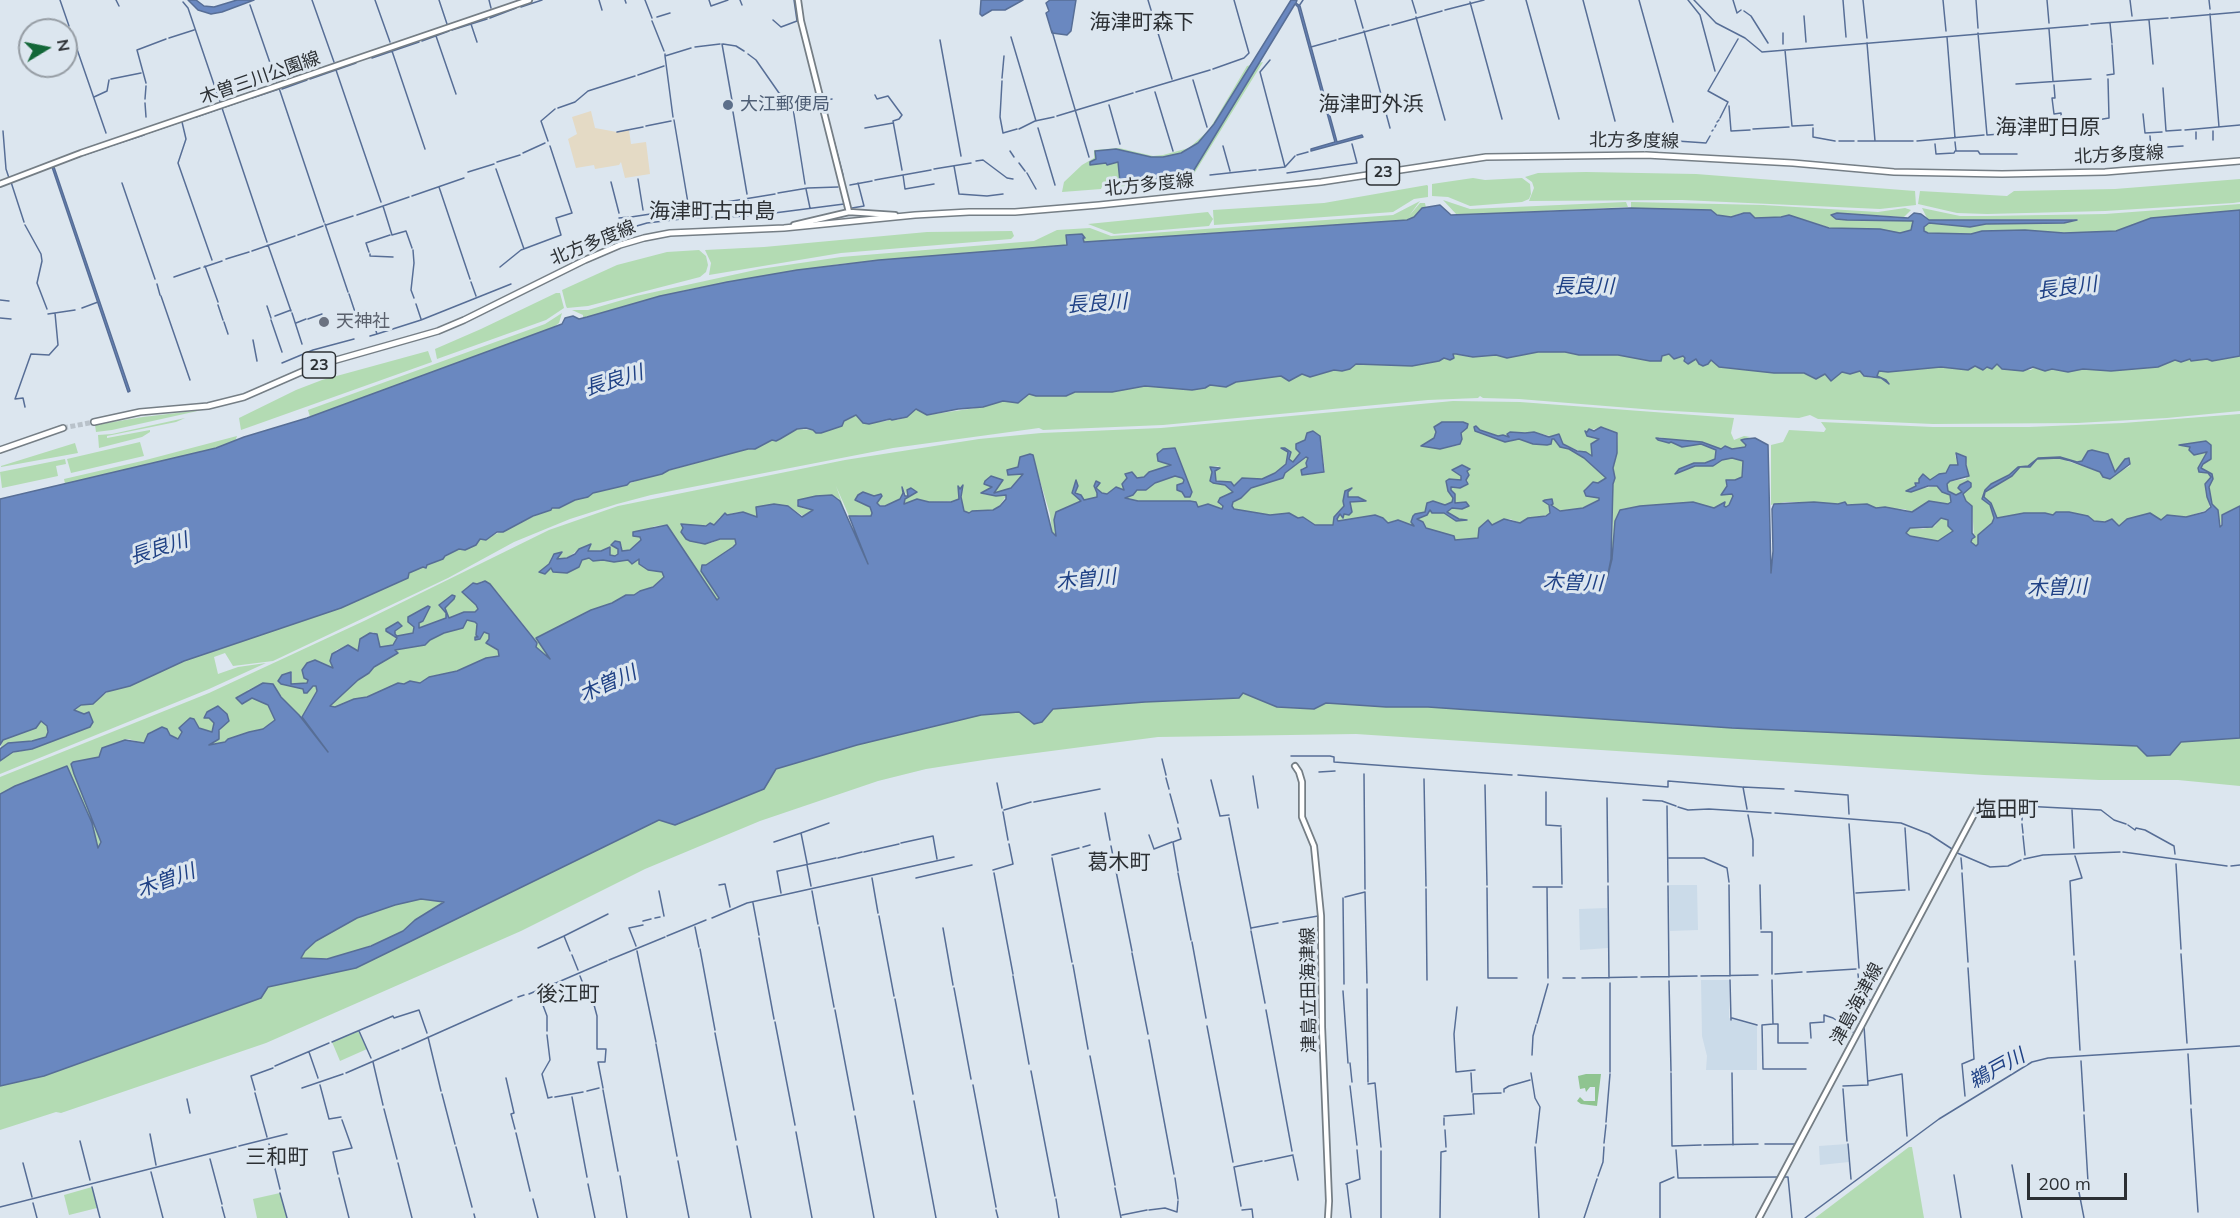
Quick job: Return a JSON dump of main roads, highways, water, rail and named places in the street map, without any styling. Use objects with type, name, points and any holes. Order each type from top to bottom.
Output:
[{"type":"main road","name":"木曽三川公園線","points":[[0,184],[63,159],[529,0]]},
{"type":"main road","points":[[798,0],[801,21],[849,212]]},
{"type":"main road","name":"北方多度線","points":[[94,422],[140,412],[208,406],[244,397],[315,366],[417,338],[464,320],[585,260],[644,238],[688,232],[784,228],[915,215],[1024,212],[1321,182],[1486,157],[1657,156],[1793,163],[1894,172],[2002,174],[2105,172],[2240,161]]},
{"type":"main road","points":[[784,228],[849,212],[915,215]]},
{"type":"main road","points":[[0,450],[63,428]]},
{"type":"main road","name":"津島立田海津線","points":[[1295,766],[1302,782],[1302,817],[1314,846],[1321,916],[1328,1218]]},
{"type":"main road","name":"津島海津線","points":[[1759,1218],[1980,803]]},
{"type":"water","points":[[188,0],[196,0],[204,6],[214,7],[237,0],[254,0],[211,14],[198,10]]},
{"type":"water","points":[[981,0],[1023,0],[1005,10],[992,10],[982,16],[980,14]]},
{"type":"water","points":[[1050,0],[1076,0],[1071,31],[1067,35],[1052,33],[1046,13],[1049,11],[1046,3]]},
{"type":"water","points":[[1291,0],[1297,0],[1296,3],[1300,6],[1337,142],[1362,135],[1363,137],[1311,151],[1311,149],[1335,142],[1298,7],[1295,4],[1191,175],[1120,182],[1118,162],[1107,165],[1106,163],[1090,165],[1090,162],[1096,159],[1095,151],[1116,149],[1151,157],[1163,157],[1181,153],[1198,143],[1214,124]]},
{"type":"water","points":[[52,167],[54,167],[130,391],[128,392]]},
{"type":"water","name":"長良川","points":[[1440,205],[1451,215],[1631,208],[1711,210],[1717,215],[1731,217],[1744,213],[1750,213],[1755,218],[1789,215],[1829,228],[1880,229],[1900,233],[1911,230],[1913,221],[1847,220],[1836,219],[1831,215],[1837,213],[1908,218],[1914,213],[1921,214],[1929,220],[2077,220],[2064,223],[1986,224],[1970,227],[1929,223],[1924,227],[1924,231],[1928,233],[1971,234],[1982,231],[2025,230],[2064,233],[2116,231],[2151,218],[2240,210],[2240,356],[2212,361],[2207,359],[2191,361],[2190,359],[2181,362],[2175,360],[2158,367],[2111,371],[2083,369],[2068,372],[2052,369],[2045,371],[2033,367],[2023,371],[2002,369],[1997,364],[1992,369],[1987,367],[1983,370],[1975,366],[1968,370],[1941,367],[1879,371],[1877,376],[1886,380],[1889,384],[1881,378],[1864,376],[1860,371],[1850,374],[1842,372],[1831,381],[1825,374],[1816,379],[1804,373],[1774,373],[1719,367],[1711,360],[1703,366],[1696,359],[1688,364],[1684,361],[1683,356],[1674,359],[1669,354],[1662,356],[1661,361],[1650,361],[1618,355],[1579,355],[1565,352],[1538,352],[1507,358],[1496,355],[1473,357],[1453,354],[1454,358],[1450,360],[1444,358],[1412,366],[1356,364],[1350,369],[1334,370],[1310,377],[1302,374],[1289,381],[1281,376],[1236,382],[1226,387],[1210,385],[1192,390],[1145,386],[1112,392],[1075,392],[1066,396],[1029,394],[1018,403],[1003,401],[983,407],[927,415],[916,409],[907,417],[869,424],[863,423],[856,415],[844,421],[842,426],[821,433],[806,428],[797,429],[776,441],[772,440],[755,449],[669,470],[630,482],[627,485],[593,493],[559,508],[552,508],[503,532],[497,532],[486,540],[480,539],[476,545],[465,550],[459,549],[427,565],[426,568],[423,567],[409,573],[408,578],[341,608],[184,661],[130,686],[106,692],[93,704],[81,705],[74,710],[84,714],[89,712],[93,722],[90,727],[32,749],[13,752],[0,761],[0,749],[8,743],[32,741],[46,737],[48,732],[47,726],[41,721],[36,728],[3,740],[0,745],[0,499],[216,448],[307,418],[554,327],[562,324],[565,318],[573,316],[579,319],[660,296],[727,282],[797,270],[879,260],[1067,245],[1066,235],[1082,234],[1085,238],[1083,238],[1084,242],[1407,220],[1414,217],[1422,208]]},
{"type":"water","points":[[1442,422],[1468,424],[1461,433],[1460,444],[1440,449],[1421,446],[1434,438],[1436,432],[1434,427]]},
{"type":"water","name":"木曽川","points":[[1474,427],[1498,436],[1509,437],[1507,434],[1510,432],[1534,432],[1549,437],[1559,434],[1563,444],[1592,456],[1591,444],[1599,439],[1587,436],[1585,431],[1589,429],[1594,431],[1601,427],[1617,433],[1617,453],[1613,468],[1615,478],[1611,559],[1607,579],[1612,559],[1615,521],[1620,510],[1693,502],[1714,508],[1725,502],[1726,507],[1733,496],[1732,494],[1721,495],[1727,486],[1726,480],[1742,477],[1743,461],[1732,458],[1722,460],[1713,466],[1695,466],[1675,474],[1679,469],[1694,463],[1705,463],[1715,459],[1716,450],[1701,444],[1682,447],[1656,438],[1702,442],[1721,449],[1725,446],[1732,449],[1745,447],[1746,445],[1741,440],[1755,438],[1768,445],[1771,573],[1774,504],[1814,502],[1838,504],[1845,502],[1847,505],[1867,504],[1876,508],[1885,507],[1912,512],[1929,501],[1948,504],[1951,502],[1950,495],[1942,492],[1937,486],[1906,491],[1916,486],[1915,483],[1919,483],[1923,474],[1930,480],[1939,474],[1946,473],[1950,465],[1958,465],[1956,453],[1966,457],[1969,476],[1950,481],[1947,484],[1948,491],[1956,495],[1962,492],[1958,488],[1960,485],[1968,481],[1971,483],[1971,487],[1963,494],[1972,506],[1972,533],[1975,537],[1971,542],[1976,546],[1978,535],[1992,523],[1994,518],[1990,505],[1982,499],[1985,490],[2018,467],[2028,466],[2038,458],[2060,457],[2077,462],[2082,461],[2088,451],[2092,450],[2108,454],[2115,472],[2125,459],[2129,458],[2130,464],[2110,479],[2103,477],[2100,472],[2071,461],[2059,458],[2037,459],[2030,467],[2020,467],[2012,476],[1985,492],[1984,497],[1991,503],[1997,518],[2024,513],[2053,515],[2056,512],[2069,512],[2088,516],[2094,521],[2105,522],[2112,519],[2119,526],[2127,519],[2150,513],[2161,520],[2167,515],[2186,517],[2205,512],[2211,507],[2205,484],[2211,477],[2208,473],[2199,472],[2198,468],[2207,452],[2194,455],[2189,450],[2190,447],[2179,445],[2206,441],[2211,445],[2211,459],[2201,468],[2212,474],[2213,479],[2209,487],[2212,504],[2218,510],[2220,527],[2222,515],[2240,506],[2240,738],[2181,742],[2170,755],[2147,756],[2137,746],[1732,728],[1428,707],[1326,703],[1314,709],[1277,707],[1243,693],[1239,698],[1053,709],[1042,722],[1034,724],[1019,712],[981,715],[857,745],[776,769],[764,789],[675,825],[659,820],[356,968],[268,987],[261,998],[44,1076],[0,1086],[0,794],[15,786],[67,766],[92,823],[98,848],[101,842],[74,774],[71,764],[73,762],[99,757],[102,748],[125,740],[144,743],[148,734],[162,727],[178,739],[182,732],[179,728],[190,718],[194,719],[199,728],[212,732],[214,723],[209,718],[204,718],[207,712],[218,706],[227,714],[229,721],[219,730],[219,739],[209,745],[263,729],[275,720],[268,705],[252,698],[242,704],[236,698],[263,683],[273,684],[281,697],[299,715],[328,752],[302,717],[317,691],[316,686],[304,693],[303,689],[281,684],[278,681],[282,675],[291,672],[291,684],[307,683],[308,680],[304,678],[302,670],[307,663],[315,660],[333,668],[330,661],[332,654],[348,645],[358,651],[360,639],[370,633],[377,634],[380,647],[393,645],[397,638],[386,629],[398,622],[402,626],[395,631],[397,636],[413,633],[414,627],[408,622],[408,617],[428,606],[430,607],[423,621],[419,623],[419,628],[446,618],[446,613],[439,605],[452,595],[455,596],[454,599],[445,608],[449,618],[464,612],[475,612],[478,609],[476,605],[462,592],[473,583],[485,581],[490,584],[537,643],[536,647],[550,659],[536,638],[591,610],[612,603],[626,595],[634,595],[653,587],[664,577],[662,572],[648,570],[639,564],[639,559],[632,564],[628,560],[593,561],[589,558],[582,560],[579,567],[567,573],[553,572],[551,568],[545,574],[539,572],[549,564],[554,554],[562,552],[557,559],[567,558],[591,544],[588,551],[601,551],[610,547],[610,555],[615,556],[618,554],[618,549],[611,545],[615,541],[620,542],[622,551],[630,550],[641,540],[640,537],[633,536],[633,532],[667,525],[717,600],[719,598],[701,571],[702,565],[706,565],[733,547],[736,544],[735,539],[720,539],[705,544],[690,541],[681,532],[683,528],[681,524],[706,526],[710,523],[714,525],[725,513],[727,515],[743,512],[757,517],[756,507],[774,504],[788,506],[802,517],[813,510],[798,506],[798,500],[832,495],[840,501],[868,564],[849,516],[871,516],[870,507],[855,500],[858,495],[863,492],[874,496],[881,494],[877,503],[885,506],[900,499],[903,493],[902,487],[905,496],[908,496],[907,490],[911,488],[917,492],[905,499],[904,504],[917,499],[929,502],[951,502],[959,499],[958,486],[960,489],[963,485],[961,497],[964,511],[969,513],[993,510],[1000,506],[1006,499],[1006,495],[981,493],[992,487],[984,484],[985,481],[991,476],[1003,480],[994,493],[1011,488],[1023,474],[1008,475],[1007,470],[1018,467],[1020,457],[1030,454],[1033,455],[1052,532],[1056,536],[1054,520],[1056,512],[1081,501],[1072,493],[1076,480],[1078,486],[1075,493],[1081,495],[1084,500],[1097,497],[1094,486],[1096,481],[1100,483],[1096,488],[1102,493],[1107,494],[1116,487],[1124,490],[1122,484],[1127,478],[1125,474],[1132,472],[1137,478],[1144,477],[1149,472],[1171,465],[1158,461],[1157,454],[1163,449],[1175,448],[1192,492],[1190,497],[1185,497],[1177,490],[1177,485],[1183,483],[1184,480],[1175,476],[1155,483],[1146,490],[1137,490],[1133,495],[1125,498],[1138,501],[1190,501],[1196,502],[1198,507],[1208,504],[1222,509],[1223,506],[1218,502],[1220,498],[1233,492],[1225,485],[1210,481],[1212,472],[1210,467],[1220,468],[1215,471],[1216,481],[1231,482],[1234,486],[1242,478],[1262,479],[1275,473],[1286,464],[1288,452],[1281,448],[1291,452],[1289,459],[1293,462],[1300,453],[1296,449],[1296,444],[1305,440],[1307,433],[1313,431],[1320,436],[1324,472],[1302,475],[1301,470],[1307,467],[1308,458],[1306,457],[1285,473],[1283,478],[1251,488],[1233,502],[1234,509],[1270,515],[1289,513],[1298,518],[1303,517],[1315,525],[1333,525],[1334,517],[1344,506],[1345,491],[1352,488],[1348,492],[1348,497],[1358,497],[1366,501],[1350,502],[1352,512],[1349,515],[1344,514],[1343,518],[1340,514],[1338,521],[1375,515],[1388,523],[1398,520],[1414,526],[1411,522],[1413,516],[1425,512],[1427,503],[1433,501],[1445,505],[1452,502],[1453,498],[1448,491],[1446,481],[1461,480],[1461,476],[1452,470],[1462,465],[1470,469],[1467,471],[1468,484],[1460,488],[1451,487],[1451,490],[1455,494],[1455,503],[1466,502],[1469,506],[1462,509],[1452,508],[1447,512],[1459,519],[1467,520],[1456,521],[1444,513],[1432,513],[1430,510],[1427,515],[1417,519],[1423,522],[1426,528],[1454,536],[1455,540],[1478,538],[1479,528],[1488,520],[1492,525],[1504,519],[1520,523],[1528,518],[1546,516],[1550,513],[1549,505],[1543,501],[1545,500],[1552,499],[1553,504],[1551,505],[1560,511],[1583,508],[1599,500],[1599,498],[1586,496],[1584,491],[1593,482],[1598,483],[1606,478],[1584,458],[1569,449],[1560,447],[1554,439],[1551,444],[1547,445],[1533,444],[1519,439],[1505,442],[1475,431]],"holes":[[[1941,518],[1948,520],[1948,526],[1953,531],[1938,541],[1910,536],[1906,533],[1910,528],[1932,527]],[[467,620],[475,622],[478,637],[475,637],[475,640],[480,639],[484,632],[489,634],[486,643],[498,650],[499,656],[486,658],[457,671],[429,677],[420,683],[410,681],[404,684],[398,683],[367,697],[354,699],[335,707],[330,706],[374,667],[398,653],[395,650],[425,645],[444,633],[463,628]],[[421,899],[444,902],[415,920],[403,931],[371,946],[327,959],[301,958],[316,941],[357,918]]]},
{"type":"waterway","points":[[60,0],[66,18]]},
{"type":"waterway","points":[[116,0],[119,6]]},
{"type":"waterway","points":[[312,0],[334,62]]},
{"type":"waterway","points":[[375,0],[390,42]]},
{"type":"waterway","points":[[439,0],[447,24]]},
{"type":"waterway","points":[[489,0],[491,8]]},
{"type":"waterway","points":[[521,7],[542,0]]},
{"type":"waterway","points":[[599,0],[602,10]]},
{"type":"waterway","points":[[645,0],[652,18]]},
{"type":"waterway","points":[[709,0],[711,6],[728,0]]},
{"type":"waterway","points":[[740,0],[742,5]]},
{"type":"waterway","points":[[773,20],[781,27],[797,21],[794,0]]},
{"type":"waterway","points":[[1148,0],[1172,79]]},
{"type":"waterway","points":[[1213,69],[1244,58],[1249,53],[1234,0]]},
{"type":"waterway","points":[[1299,6],[1303,0]]},
{"type":"waterway","points":[[1355,0],[1363,28]]},
{"type":"waterway","points":[[1412,0],[1416,13]]},
{"type":"waterway","points":[[1445,10],[1484,0]]},
{"type":"waterway","points":[[1526,0],[1559,119]]},
{"type":"waterway","points":[[1583,0],[1615,121]]},
{"type":"waterway","points":[[1639,0],[1673,122]]},
{"type":"waterway","points":[[1688,0],[1700,15],[1715,71]]},
{"type":"waterway","points":[[1694,0],[1716,23],[1745,38],[1762,52],[2088,25]]},
{"type":"waterway","points":[[1733,0],[1737,13],[1741,10]]},
{"type":"waterway","points":[[1843,0],[1846,37]]},
{"type":"waterway","points":[[1863,0],[1867,38]]},
{"type":"waterway","points":[[1943,0],[1946,31]]},
{"type":"waterway","points":[[1976,0],[1978,28]]},
{"type":"waterway","points":[[2047,0],[2049,23]]},
{"type":"waterway","points":[[2130,0],[2132,16]]},
{"type":"waterway","points":[[2209,0],[2210,9]]},
{"type":"waterway","points":[[183,2],[188,8],[220,102]]},
{"type":"waterway","points":[[1470,2],[1502,119]]},
{"type":"waterway","points":[[250,5],[277,83]]},
{"type":"waterway","points":[[490,18],[516,8]]},
{"type":"waterway","points":[[1392,25],[1442,11]]},
{"type":"waterway","points":[[1744,11],[1751,16],[1768,43]]},
{"type":"waterway","points":[[2171,18],[2240,12]]},
{"type":"waterway","points":[[657,17],[670,13]]},
{"type":"waterway","points":[[2210,14],[2219,127]]},
{"type":"waterway","points":[[1804,16],[1806,42]]},
{"type":"waterway","points":[[1416,17],[1445,120]]},
{"type":"waterway","points":[[2091,24],[2168,18]]},
{"type":"waterway","points":[[452,30],[487,19]]},
{"type":"waterway","points":[[2149,20],[2153,64]]},
{"type":"waterway","points":[[652,21],[664,51]]},
{"type":"waterway","points":[[2110,23],[2112,43]]},
{"type":"waterway","points":[[471,24],[477,42]]},
{"type":"waterway","points":[[1339,39],[1389,25]]},
{"type":"waterway","points":[[2049,29],[2053,81]]},
{"type":"waterway","points":[[169,38],[194,30]]},
{"type":"waterway","points":[[422,41],[449,31]]},
{"type":"waterway","points":[[1052,31],[1089,157]]},
{"type":"waterway","points":[[1364,31],[1390,128]]},
{"type":"waterway","points":[[1783,33],[1783,44]]},
{"type":"waterway","points":[[1978,33],[1987,135],[2015,133]]},
{"type":"waterway","points":[[436,36],[456,94]]},
{"type":"waterway","points":[[1011,37],[1036,121]]},
{"type":"waterway","points":[[1947,37],[1955,138]]},
{"type":"waterway","points":[[146,83],[137,50],[166,39]]},
{"type":"waterway","points":[[1720,118],[1728,102],[1708,91],[1738,39]]},
{"type":"waterway","points":[[940,40],[961,156]]},
{"type":"waterway","points":[[1311,47],[1336,40]]},
{"type":"waterway","points":[[372,58],[419,42]]},
{"type":"waterway","points":[[1867,43],[1875,141]]},
{"type":"waterway","points":[[695,47],[720,44]]},
{"type":"waterway","points":[[722,44],[733,106]]},
{"type":"waterway","points":[[723,44],[736,46],[744,51]]},
{"type":"waterway","points":[[2107,75],[2114,74],[2112,45]]},
{"type":"waterway","points":[[665,54],[665,56],[691,48]]},
{"type":"waterway","points":[[1785,50],[1792,126]]},
{"type":"waterway","points":[[392,51],[425,149]]},
{"type":"waterway","points":[[78,52],[106,133]]},
{"type":"waterway","points":[[748,54],[756,60],[779,93],[788,98]]},
{"type":"waterway","points":[[665,56],[673,117]]},
{"type":"waterway","points":[[1002,78],[1004,56]]},
{"type":"waterway","points":[[1270,60],[1260,72],[1285,167]]},
{"type":"waterway","points":[[310,79],[356,63]]},
{"type":"waterway","points":[[638,75],[664,66]]},
{"type":"waterway","points":[[336,70],[381,202]]},
{"type":"waterway","points":[[1136,92],[1210,70]]},
{"type":"waterway","points":[[111,79],[141,73]]},
{"type":"waterway","points":[[558,108],[575,102],[588,91],[635,76]]},
{"type":"waterway","points":[[2016,84],[2091,79]]},
{"type":"waterway","points":[[2090,135],[2091,121],[2109,118],[2108,79]]},
{"type":"waterway","points":[[94,97],[107,91],[109,80]]},
{"type":"waterway","points":[[282,89],[307,80]]},
{"type":"waterway","points":[[1193,80],[1207,127]]},
{"type":"waterway","points":[[1002,81],[1000,117],[1003,133],[1017,129]]},
{"type":"waterway","points":[[2054,85],[2055,98],[2052,98],[2054,114],[2061,113],[2062,128]]},
{"type":"waterway","points":[[145,99],[146,86]]},
{"type":"waterway","points":[[279,88],[324,222]]},
{"type":"waterway","points":[[2163,88],[2166,131],[2181,130]]},
{"type":"waterway","points":[[252,98],[279,89]]},
{"type":"waterway","points":[[1155,92],[1173,151]]},
{"type":"waterway","points":[[1057,116],[1133,93]]},
{"type":"waterway","points":[[875,95],[877,99],[888,96],[902,115],[893,121],[902,170]]},
{"type":"waterway","points":[[196,117],[248,99]]},
{"type":"waterway","points":[[824,101],[832,99]]},
{"type":"waterway","points":[[805,184],[792,102],[819,103]]},
{"type":"waterway","points":[[145,103],[146,117]]},
{"type":"waterway","points":[[1109,105],[1120,144]]},
{"type":"waterway","points":[[1729,106],[1731,131],[1750,130]]},
{"type":"waterway","points":[[222,108],[267,242]]},
{"type":"waterway","points":[[548,141],[541,121],[555,109]]},
{"type":"waterway","points":[[733,112],[747,194]]},
{"type":"waterway","points":[[2143,114],[2145,133],[2162,132]]},
{"type":"waterway","points":[[1019,129],[1035,121],[1054,117]]},
{"type":"waterway","points":[[148,133],[192,118]]},
{"type":"waterway","points":[[674,120],[688,203]]},
{"type":"waterway","points":[[646,126],[671,121]]},
{"type":"waterway","points":[[182,122],[186,139],[178,163],[212,260]]},
{"type":"waterway","points":[[865,128],[893,123]]},
{"type":"waterway","points":[[1793,126],[1813,125]]},
{"type":"waterway","points":[[2185,130],[2240,125]]},
{"type":"waterway","points":[[617,132],[643,127]]},
{"type":"waterway","points":[[1753,129],[1789,127]]},
{"type":"waterway","points":[[1038,128],[1055,185]]},
{"type":"waterway","points":[[1813,128],[1813,137],[1835,141]]},
{"type":"waterway","points":[[3,131],[6,169],[9,178]]},
{"type":"waterway","points":[[2213,131],[2213,140]]},
{"type":"waterway","points":[[2196,132],[2196,139]]},
{"type":"waterway","points":[[113,145],[144,135]]},
{"type":"waterway","points":[[1917,141],[1984,135]]},
{"type":"waterway","points":[[1677,141],[1706,143],[1710,136]]},
{"type":"waterway","points":[[2150,136],[2151,148],[2163,147]]},
{"type":"waterway","points":[[834,141],[843,175]]},
{"type":"waterway","points":[[1839,141],[1854,141]]},
{"type":"waterway","points":[[1858,141],[1913,141]]},
{"type":"waterway","points":[[1955,142],[1956,151],[1978,151],[1980,154],[2017,154]]},
{"type":"waterway","points":[[523,153],[545,143]]},
{"type":"waterway","points":[[1287,173],[1357,163],[1352,144]]},
{"type":"waterway","points":[[1935,144],[1936,154],[1954,153],[1955,151]]},
{"type":"waterway","points":[[84,155],[110,146]]},
{"type":"waterway","points":[[550,146],[572,213],[556,218],[561,235]]},
{"type":"waterway","points":[[1223,146],[1230,171]]},
{"type":"waterway","points":[[2168,147],[2183,146]]},
{"type":"waterway","points":[[1010,151],[1014,157]]},
{"type":"waterway","points":[[1297,155],[1308,152]]},
{"type":"waterway","points":[[497,162],[520,155]]},
{"type":"waterway","points":[[56,165],[81,156]]},
{"type":"waterway","points":[[1259,170],[1285,167],[1295,156]]},
{"type":"waterway","points":[[976,161],[983,160],[1007,178],[1013,179]]},
{"type":"waterway","points":[[934,169],[971,163]]},
{"type":"waterway","points":[[1019,163],[1025,171]]},
{"type":"waterway","points":[[468,172],[494,164]]},
{"type":"waterway","points":[[954,166],[959,194],[987,196],[1003,194]]},
{"type":"waterway","points":[[496,169],[524,249]]},
{"type":"waterway","points":[[875,180],[931,170]]},
{"type":"waterway","points":[[1210,175],[1256,170]]},
{"type":"waterway","points":[[1027,173],[1036,189]]},
{"type":"waterway","points":[[903,175],[905,189],[934,184]]},
{"type":"waterway","points":[[412,196],[464,178]]},
{"type":"waterway","points":[[638,179],[643,210]]},
{"type":"waterway","points":[[16,180],[11,182],[24,222]]},
{"type":"waterway","points":[[850,185],[872,181]]},
{"type":"waterway","points":[[611,182],[619,213]]},
{"type":"waterway","points":[[122,183],[155,279]]},
{"type":"waterway","points":[[852,208],[864,206],[858,183]]},
{"type":"waterway","points":[[439,187],[470,279]]},
{"type":"waterway","points":[[778,193],[808,188],[838,187]]},
{"type":"waterway","points":[[806,189],[810,208]]},
{"type":"waterway","points":[[720,203],[775,194]]},
{"type":"waterway","points":[[357,215],[409,197]]},
{"type":"waterway","points":[[690,218],[751,216],[748,201]]},
{"type":"waterway","points":[[660,212],[718,203]]},
{"type":"waterway","points":[[751,216],[844,204]]},
{"type":"waterway","points":[[383,206],[392,235],[406,231],[412,248]]},
{"type":"waterway","points":[[616,232],[647,223],[690,218],[688,208]]},
{"type":"waterway","points":[[631,217],[657,213]]},
{"type":"waterway","points":[[326,225],[353,216]]},
{"type":"waterway","points":[[619,218],[628,217]]},
{"type":"waterway","points":[[325,224],[348,292]]},
{"type":"waterway","points":[[25,225],[41,254],[42,261],[37,283],[47,309]]},
{"type":"waterway","points":[[298,235],[323,226]]},
{"type":"waterway","points":[[369,252],[366,243],[390,235]]},
{"type":"waterway","points":[[500,267],[521,250],[561,235]]},
{"type":"waterway","points":[[252,251],[295,236]]},
{"type":"waterway","points":[[268,245],[291,311]]},
{"type":"waterway","points":[[413,250],[411,290],[414,298]]},
{"type":"waterway","points":[[226,259],[249,252]]},
{"type":"waterway","points":[[370,254],[370,256],[393,257]]},
{"type":"waterway","points":[[204,267],[222,261]]},
{"type":"waterway","points":[[205,266],[218,302]]},
{"type":"waterway","points":[[174,277],[200,268]]},
{"type":"waterway","points":[[471,282],[476,296]]},
{"type":"waterway","points":[[157,284],[160,295]]},
{"type":"waterway","points":[[377,334],[421,320],[511,284]]},
{"type":"waterway","points":[[349,294],[357,318]]},
{"type":"waterway","points":[[161,296],[190,380]]},
{"type":"waterway","points":[[0,300],[9,301]]},
{"type":"waterway","points":[[82,308],[98,302]]},
{"type":"waterway","points":[[416,304],[421,319]]},
{"type":"waterway","points":[[218,305],[223,320]]},
{"type":"waterway","points":[[267,306],[271,318]]},
{"type":"waterway","points":[[48,314],[75,310]]},
{"type":"waterway","points":[[275,316],[291,310]]},
{"type":"waterway","points":[[25,407],[23,398],[15,399],[31,354],[49,355],[58,345],[55,313]]},
{"type":"waterway","points":[[292,313],[302,344]]},
{"type":"waterway","points":[[308,319],[322,314]]},
{"type":"waterway","points":[[0,318],[11,319]]},
{"type":"waterway","points":[[296,323],[306,319]]},
{"type":"waterway","points":[[370,336],[377,334],[372,319]]},
{"type":"waterway","points":[[271,320],[282,352]]},
{"type":"waterway","points":[[224,322],[228,334]]},
{"type":"waterway","points":[[282,363],[313,350],[354,339]]},
{"type":"waterway","points":[[253,340],[257,361]]},
{"type":"waterway","points":[[1291,756],[1330,756],[1334,757],[1334,762],[1512,775]]},
{"type":"waterway","points":[[1162,759],[1166,775]]},
{"type":"waterway","points":[[1319,772],[1335,771]]},
{"type":"waterway","points":[[1364,774],[1365,889]]},
{"type":"waterway","points":[[1518,775],[1668,787],[1668,781],[1742,787]]},
{"type":"waterway","points":[[1253,776],[1258,808]]},
{"type":"waterway","points":[[1166,778],[1169,789]]},
{"type":"waterway","points":[[1424,779],[1426,886]]},
{"type":"waterway","points":[[1211,780],[1220,816],[1229,815]]},
{"type":"waterway","points":[[997,783],[1002,808]]},
{"type":"waterway","points":[[1485,785],[1487,885]]},
{"type":"waterway","points":[[1747,809],[1743,787],[1784,789]]},
{"type":"waterway","points":[[1034,802],[1100,789]]},
{"type":"waterway","points":[[1795,791],[1848,795],[1849,814]]},
{"type":"waterway","points":[[1546,792],[1546,825],[1561,826]]},
{"type":"waterway","points":[[1170,794],[1178,823]]},
{"type":"waterway","points":[[1607,798],[1608,882]]},
{"type":"waterway","points":[[1643,800],[1662,801],[1676,806]]},
{"type":"waterway","points":[[1004,810],[1031,802]]},
{"type":"waterway","points":[[1667,806],[1668,882]]},
{"type":"waterway","points":[[2022,820],[2023,806],[2101,810],[2114,820],[2126,824]]},
{"type":"waterway","points":[[1678,807],[1688,810],[1771,813]]},
{"type":"waterway","points":[[2072,810],[2074,848]]},
{"type":"waterway","points":[[1003,812],[1008,840]]},
{"type":"waterway","points":[[1105,813],[1110,840]]},
{"type":"waterway","points":[[1775,813],[1901,823],[1929,834],[1952,849]]},
{"type":"waterway","points":[[1748,815],[1753,840],[1753,856]]},
{"type":"waterway","points":[[1229,818],[1251,929]]},
{"type":"waterway","points":[[807,863],[801,833],[829,823]]},
{"type":"waterway","points":[[1849,824],[1859,968]]},
{"type":"waterway","points":[[2022,824],[2023,833]]},
{"type":"waterway","points":[[2128,825],[2135,830],[2136,828],[2145,830],[2174,846],[2175,854]]},
{"type":"waterway","points":[[1178,828],[1181,839],[1173,842],[1178,871]]},
{"type":"waterway","points":[[1561,828],[1562,884]]},
{"type":"waterway","points":[[1905,828],[1909,890]]},
{"type":"waterway","points":[[774,842],[801,833]]},
{"type":"waterway","points":[[1149,835],[1154,849],[1172,842]]},
{"type":"waterway","points":[[901,843],[933,836],[937,859]]},
{"type":"waterway","points":[[2023,836],[2025,855]]},
{"type":"waterway","points":[[864,852],[899,844]]},
{"type":"waterway","points":[[993,870],[1013,864],[1009,844]]},
{"type":"waterway","points":[[1083,847],[1090,845]]},
{"type":"waterway","points":[[1111,846],[1132,951]]},
{"type":"waterway","points":[[1052,855],[1079,848]]},
{"type":"waterway","points":[[838,858],[862,852]]},
{"type":"waterway","points":[[1955,852],[1990,867],[2008,866],[2021,860]]},
{"type":"waterway","points":[[2024,859],[2043,855],[2120,852]]},
{"type":"waterway","points":[[2123,852],[2227,866]]},
{"type":"waterway","points":[[2074,955],[2070,881],[2082,878],[2075,856]]},
{"type":"waterway","points":[[712,918],[747,903],[954,857]]},
{"type":"waterway","points":[[778,871],[836,858]]},
{"type":"waterway","points":[[1052,858],[1072,962]]},
{"type":"waterway","points":[[1669,858],[1704,858],[1727,868],[1729,882]]},
{"type":"waterway","points":[[1961,858],[1962,869]]},
{"type":"waterway","points":[[2176,864],[2181,949]]},
{"type":"waterway","points":[[807,865],[811,886]]},
{"type":"waterway","points":[[916,878],[972,865]]},
{"type":"waterway","points":[[2231,866],[2240,865]]},
{"type":"waterway","points":[[777,871],[781,893]]},
{"type":"waterway","points":[[994,873],[1013,974]]},
{"type":"waterway","points":[[1178,873],[1191,940]]},
{"type":"waterway","points":[[1962,873],[1968,962]]},
{"type":"waterway","points":[[872,878],[878,913]]},
{"type":"waterway","points":[[719,885],[725,884],[730,907]]},
{"type":"waterway","points":[[1729,885],[1730,976]]},
{"type":"waterway","points":[[1760,885],[1761,929]]},
{"type":"waterway","points":[[1608,886],[1609,978]]},
{"type":"waterway","points":[[1668,886],[1669,977]]},
{"type":"waterway","points":[[1533,887],[1562,887]]},
{"type":"waterway","points":[[1547,887],[1548,978]]},
{"type":"waterway","points":[[1487,888],[1488,978],[1517,978]]},
{"type":"waterway","points":[[1426,889],[1427,980]]},
{"type":"waterway","points":[[1856,893],[1905,890]]},
{"type":"waterway","points":[[659,891],[664,916]]},
{"type":"waterway","points":[[812,891],[818,924]]},
{"type":"waterway","points":[[1345,897],[1365,892],[1367,983]]},
{"type":"waterway","points":[[1343,898],[1344,984]]},
{"type":"waterway","points":[[753,903],[759,935]]},
{"type":"waterway","points":[[564,936],[608,914]]},
{"type":"waterway","points":[[879,916],[894,996]]},
{"type":"waterway","points":[[1283,922],[1318,916]]},
{"type":"waterway","points":[[655,918],[660,917]]},
{"type":"waterway","points":[[643,921],[651,919]]},
{"type":"waterway","points":[[667,936],[706,920]]},
{"type":"waterway","points":[[1251,928],[1278,923]]},
{"type":"waterway","points":[[636,946],[629,928],[643,925]]},
{"type":"waterway","points":[[695,927],[699,947]]},
{"type":"waterway","points":[[819,927],[834,1007]]},
{"type":"waterway","points":[[943,928],[953,985]]},
{"type":"waterway","points":[[1251,931],[1265,1003]]},
{"type":"waterway","points":[[1761,932],[1772,932],[1772,974]]},
{"type":"waterway","points":[[538,948],[564,936],[570,951]]},
{"type":"waterway","points":[[609,960],[665,937]]},
{"type":"waterway","points":[[759,938],[774,1019]]},
{"type":"waterway","points":[[1192,942],[1206,1018]]},
{"type":"waterway","points":[[700,949],[715,1030]]},
{"type":"waterway","points":[[637,951],[656,1042]]},
{"type":"waterway","points":[[1132,953],[1148,1034]]},
{"type":"waterway","points":[[2181,954],[2187,1043]]},
{"type":"waterway","points":[[572,955],[578,970]]},
{"type":"waterway","points":[[556,983],[607,961]]},
{"type":"waterway","points":[[2075,961],[2080,1050]]},
{"type":"waterway","points":[[1073,965],[1088,1049]]},
{"type":"waterway","points":[[1965,1096],[1962,1064],[1974,1059],[1968,968]]},
{"type":"waterway","points":[[1807,972],[1856,969]]},
{"type":"waterway","points":[[1775,974],[1802,972]]},
{"type":"waterway","points":[[1858,974],[1860,993],[1870,1000]]},
{"type":"waterway","points":[[1701,976],[1758,975]]},
{"type":"waterway","points":[[580,976],[585,989]]},
{"type":"waterway","points":[[1013,976],[1029,1064]]},
{"type":"waterway","points":[[1641,977],[1697,976]]},
{"type":"waterway","points":[[1582,978],[1637,977]]},
{"type":"waterway","points":[[1563,978],[1575,978]]},
{"type":"waterway","points":[[1730,980],[1731,1020]]},
{"type":"waterway","points":[[1772,980],[1773,1024],[1778,1024],[1778,1043],[1808,1043]]},
{"type":"waterway","points":[[1669,981],[1671,1071]]},
{"type":"waterway","points":[[529,994],[555,983]]},
{"type":"waterway","points":[[1610,983],[1610,1072]]},
{"type":"waterway","points":[[1537,1023],[1548,984]]},
{"type":"waterway","points":[[954,988],[971,1079]]},
{"type":"waterway","points":[[1367,989],[1368,1082]]},
{"type":"waterway","points":[[587,991],[589,1002],[593,1001],[597,1016],[597,1049],[606,1049],[605,1062],[598,1062],[603,1088]]},
{"type":"waterway","points":[[1343,991],[1348,1063]]},
{"type":"waterway","points":[[538,992],[547,1016],[547,1031]]},
{"type":"waterway","points":[[518,997],[524,995]]},
{"type":"waterway","points":[[895,999],[913,1094]]},
{"type":"waterway","points":[[402,1049],[512,1000]]},
{"type":"waterway","points":[[1457,1007],[1454,1034],[1456,1072],[1475,1070]]},
{"type":"waterway","points":[[332,1042],[393,1016],[394,1018],[419,1010],[427,1033]]},
{"type":"waterway","points":[[835,1010],[854,1110]]},
{"type":"waterway","points":[[1266,1010],[1292,1151]]},
{"type":"waterway","points":[[1811,1038],[1810,1023],[1824,1022],[1824,1015],[1833,1018],[1853,1032]]},
{"type":"waterway","points":[[1732,1018],[1757,1025]]},
{"type":"waterway","points":[[775,1022],[795,1125]]},
{"type":"waterway","points":[[1773,1024],[1762,1025],[1763,1069],[1806,1069]]},
{"type":"waterway","points":[[1532,1055],[1536,1025]]},
{"type":"waterway","points":[[1207,1026],[1233,1162]]},
{"type":"waterway","points":[[1843,1086],[1868,1085],[1864,1026]]},
{"type":"waterway","points":[[359,1031],[371,1058]]},
{"type":"waterway","points":[[715,1033],[736,1140]]},
{"type":"waterway","points":[[547,1035],[550,1060],[542,1074],[548,1098],[552,1097]]},
{"type":"waterway","points":[[428,1037],[441,1091]]},
{"type":"waterway","points":[[1149,1040],[1174,1174]]},
{"type":"waterway","points":[[275,1066],[329,1043]]},
{"type":"waterway","points":[[656,1044],[677,1156]]},
{"type":"waterway","name":"鵜戸川","points":[[1805,1218],[1939,1119],[2032,1062],[2048,1058],[2240,1046]]},
{"type":"waterway","points":[[346,1073],[399,1050]]},
{"type":"waterway","points":[[309,1052],[318,1078]]},
{"type":"waterway","points":[[2188,1054],[2191,1104]]},
{"type":"waterway","points":[[1090,1056],[1115,1185]]},
{"type":"waterway","points":[[2081,1061],[2084,1111]]},
{"type":"waterway","points":[[373,1062],[383,1105]]},
{"type":"waterway","points":[[1350,1063],[1352,1082]]},
{"type":"waterway","points":[[255,1090],[251,1076],[273,1068]]},
{"type":"waterway","points":[[1031,1071],[1055,1196]]},
{"type":"waterway","points":[[1471,1073],[1472,1092]]},
{"type":"waterway","points":[[1531,1073],[1535,1098],[1540,1107],[1536,1143]]},
{"type":"waterway","points":[[1671,1073],[1672,1146],[1701,1145]]},
{"type":"waterway","points":[[1732,1073],[1733,1145]]},
{"type":"waterway","points":[[302,1088],[343,1074]]},
{"type":"waterway","points":[[1606,1122],[1610,1074]]},
{"type":"waterway","points":[[1868,1081],[1902,1074],[1907,1136]]},
{"type":"waterway","points":[[506,1078],[515,1129]]},
{"type":"waterway","points":[[1504,1092],[1504,1089],[1509,1086],[1530,1080]]},
{"type":"waterway","points":[[1368,1084],[1375,1083],[1381,1147]]},
{"type":"waterway","points":[[320,1085],[329,1119],[341,1117]]},
{"type":"waterway","points":[[973,1085],[996,1207]]},
{"type":"waterway","points":[[1350,1086],[1357,1145]]},
{"type":"waterway","points":[[587,1091],[599,1088]]},
{"type":"waterway","points":[[1843,1089],[1847,1141]]},
{"type":"waterway","points":[[603,1090],[618,1171]]},
{"type":"waterway","points":[[555,1097],[583,1092]]},
{"type":"waterway","points":[[255,1093],[267,1137]]},
{"type":"waterway","points":[[1474,1114],[1473,1094],[1501,1093]]},
{"type":"waterway","points":[[442,1094],[455,1144]]},
{"type":"waterway","points":[[572,1097],[587,1177]]},
{"type":"waterway","points":[[187,1099],[190,1113]]},
{"type":"waterway","points":[[914,1101],[936,1218]]},
{"type":"waterway","points":[[384,1109],[397,1159]]},
{"type":"waterway","points":[[2191,1109],[2198,1212]]},
{"type":"waterway","points":[[1444,1116],[1472,1114]]},
{"type":"waterway","points":[[2084,1115],[2088,1182]]},
{"type":"waterway","points":[[855,1116],[874,1218]]},
{"type":"waterway","points":[[1444,1118],[1444,1125]]},
{"type":"waterway","points":[[338,1174],[333,1152],[352,1148],[342,1120]]},
{"type":"waterway","points":[[1604,1143],[1606,1125]]},
{"type":"waterway","points":[[1445,1130],[1446,1147]]},
{"type":"waterway","points":[[796,1132],[812,1218]]},
{"type":"waterway","points":[[516,1133],[530,1191]]},
{"type":"waterway","points":[[150,1134],[156,1165]]},
{"type":"waterway","points":[[239,1146],[287,1134]]},
{"type":"waterway","points":[[80,1141],[90,1180]]},
{"type":"waterway","points":[[269,1144],[280,1189]]},
{"type":"waterway","points":[[1704,1145],[1758,1144]]},
{"type":"waterway","points":[[1765,1144],[1795,1144]]},
{"type":"waterway","points":[[1848,1144],[1851,1179]]},
{"type":"waterway","points":[[737,1146],[751,1218]]},
{"type":"waterway","points":[[0,1207],[236,1147]]},
{"type":"waterway","points":[[456,1147],[472,1207]]},
{"type":"waterway","points":[[1535,1147],[1539,1218]]},
{"type":"waterway","points":[[1598,1176],[1603,1162],[1604,1147]]},
{"type":"waterway","points":[[1346,1184],[1360,1179],[1357,1150]]},
{"type":"waterway","points":[[1676,1150],[1678,1178],[1778,1177]]},
{"type":"waterway","points":[[1381,1151],[1381,1218]]},
{"type":"waterway","points":[[1440,1218],[1441,1152],[1446,1151]]},
{"type":"waterway","points":[[1265,1161],[1293,1155]]},
{"type":"waterway","points":[[1293,1156],[1298,1180]]},
{"type":"waterway","points":[[210,1159],[222,1204]]},
{"type":"waterway","points":[[678,1161],[689,1218]]},
{"type":"waterway","points":[[1241,1206],[1234,1167],[1262,1161]]},
{"type":"waterway","points":[[23,1163],[32,1197]]},
{"type":"waterway","points":[[398,1163],[412,1218]]},
{"type":"waterway","points":[[2012,1165],[2022,1218]]},
{"type":"waterway","points":[[151,1172],[163,1218]]},
{"type":"waterway","points":[[1954,1175],[1961,1218]]},
{"type":"waterway","points":[[620,1176],[627,1218]]},
{"type":"waterway","points":[[1660,1218],[1660,1183],[1674,1177]]},
{"type":"waterway","points":[[1784,1177],[1788,1177],[1792,1218]]},
{"type":"waterway","points":[[339,1178],[349,1218]]},
{"type":"waterway","points":[[1175,1178],[1178,1199]]},
{"type":"waterway","points":[[1584,1218],[1597,1179]]},
{"type":"waterway","points":[[588,1184],[595,1218]]},
{"type":"waterway","points":[[1347,1185],[1351,1218]]},
{"type":"waterway","points":[[92,1187],[100,1218]]},
{"type":"waterway","points":[[2078,1187],[2084,1218]]},
{"type":"waterway","points":[[1115,1188],[1121,1218]]},
{"type":"waterway","points":[[280,1193],[287,1218]]},
{"type":"waterway","points":[[533,1199],[538,1218]]},
{"type":"waterway","points":[[1056,1199],[1059,1218]]},
{"type":"waterway","points":[[1149,1210],[1165,1208],[1177,1212],[1178,1201]]},
{"type":"waterway","points":[[33,1203],[37,1218]]},
{"type":"waterway","points":[[222,1207],[225,1218]]},
{"type":"waterway","points":[[1242,1210],[1252,1209],[1253,1218]]},
{"type":"waterway","points":[[996,1210],[998,1218]]},
{"type":"waterway","points":[[1122,1215],[1147,1210]]},
{"type":"waterway","points":[[474,1214],[475,1218]]},
{"type":"tunnel","points":[[63,428],[94,422]]},
{"type":"place","name":"大江郵便局","points":[[728,105]]},
{"type":"place","name":"天神社","points":[[324,322]]},
{"type":"district","name":"海津町森下","points":[[1142,23]]},
{"type":"district","name":"海津町外浜","points":[[1371,105]]},
{"type":"district","name":"海津町日原","points":[[2048,128]]},
{"type":"district","name":"海津町古中島","points":[[712,212]]},
{"type":"district","name":"塩田町","points":[[2007,810]]},
{"type":"district","name":"葛木町","points":[[1119,863]]},
{"type":"district","name":"後江町","points":[[568,995]]},
{"type":"district","name":"三和町","points":[[277,1158]]}]
